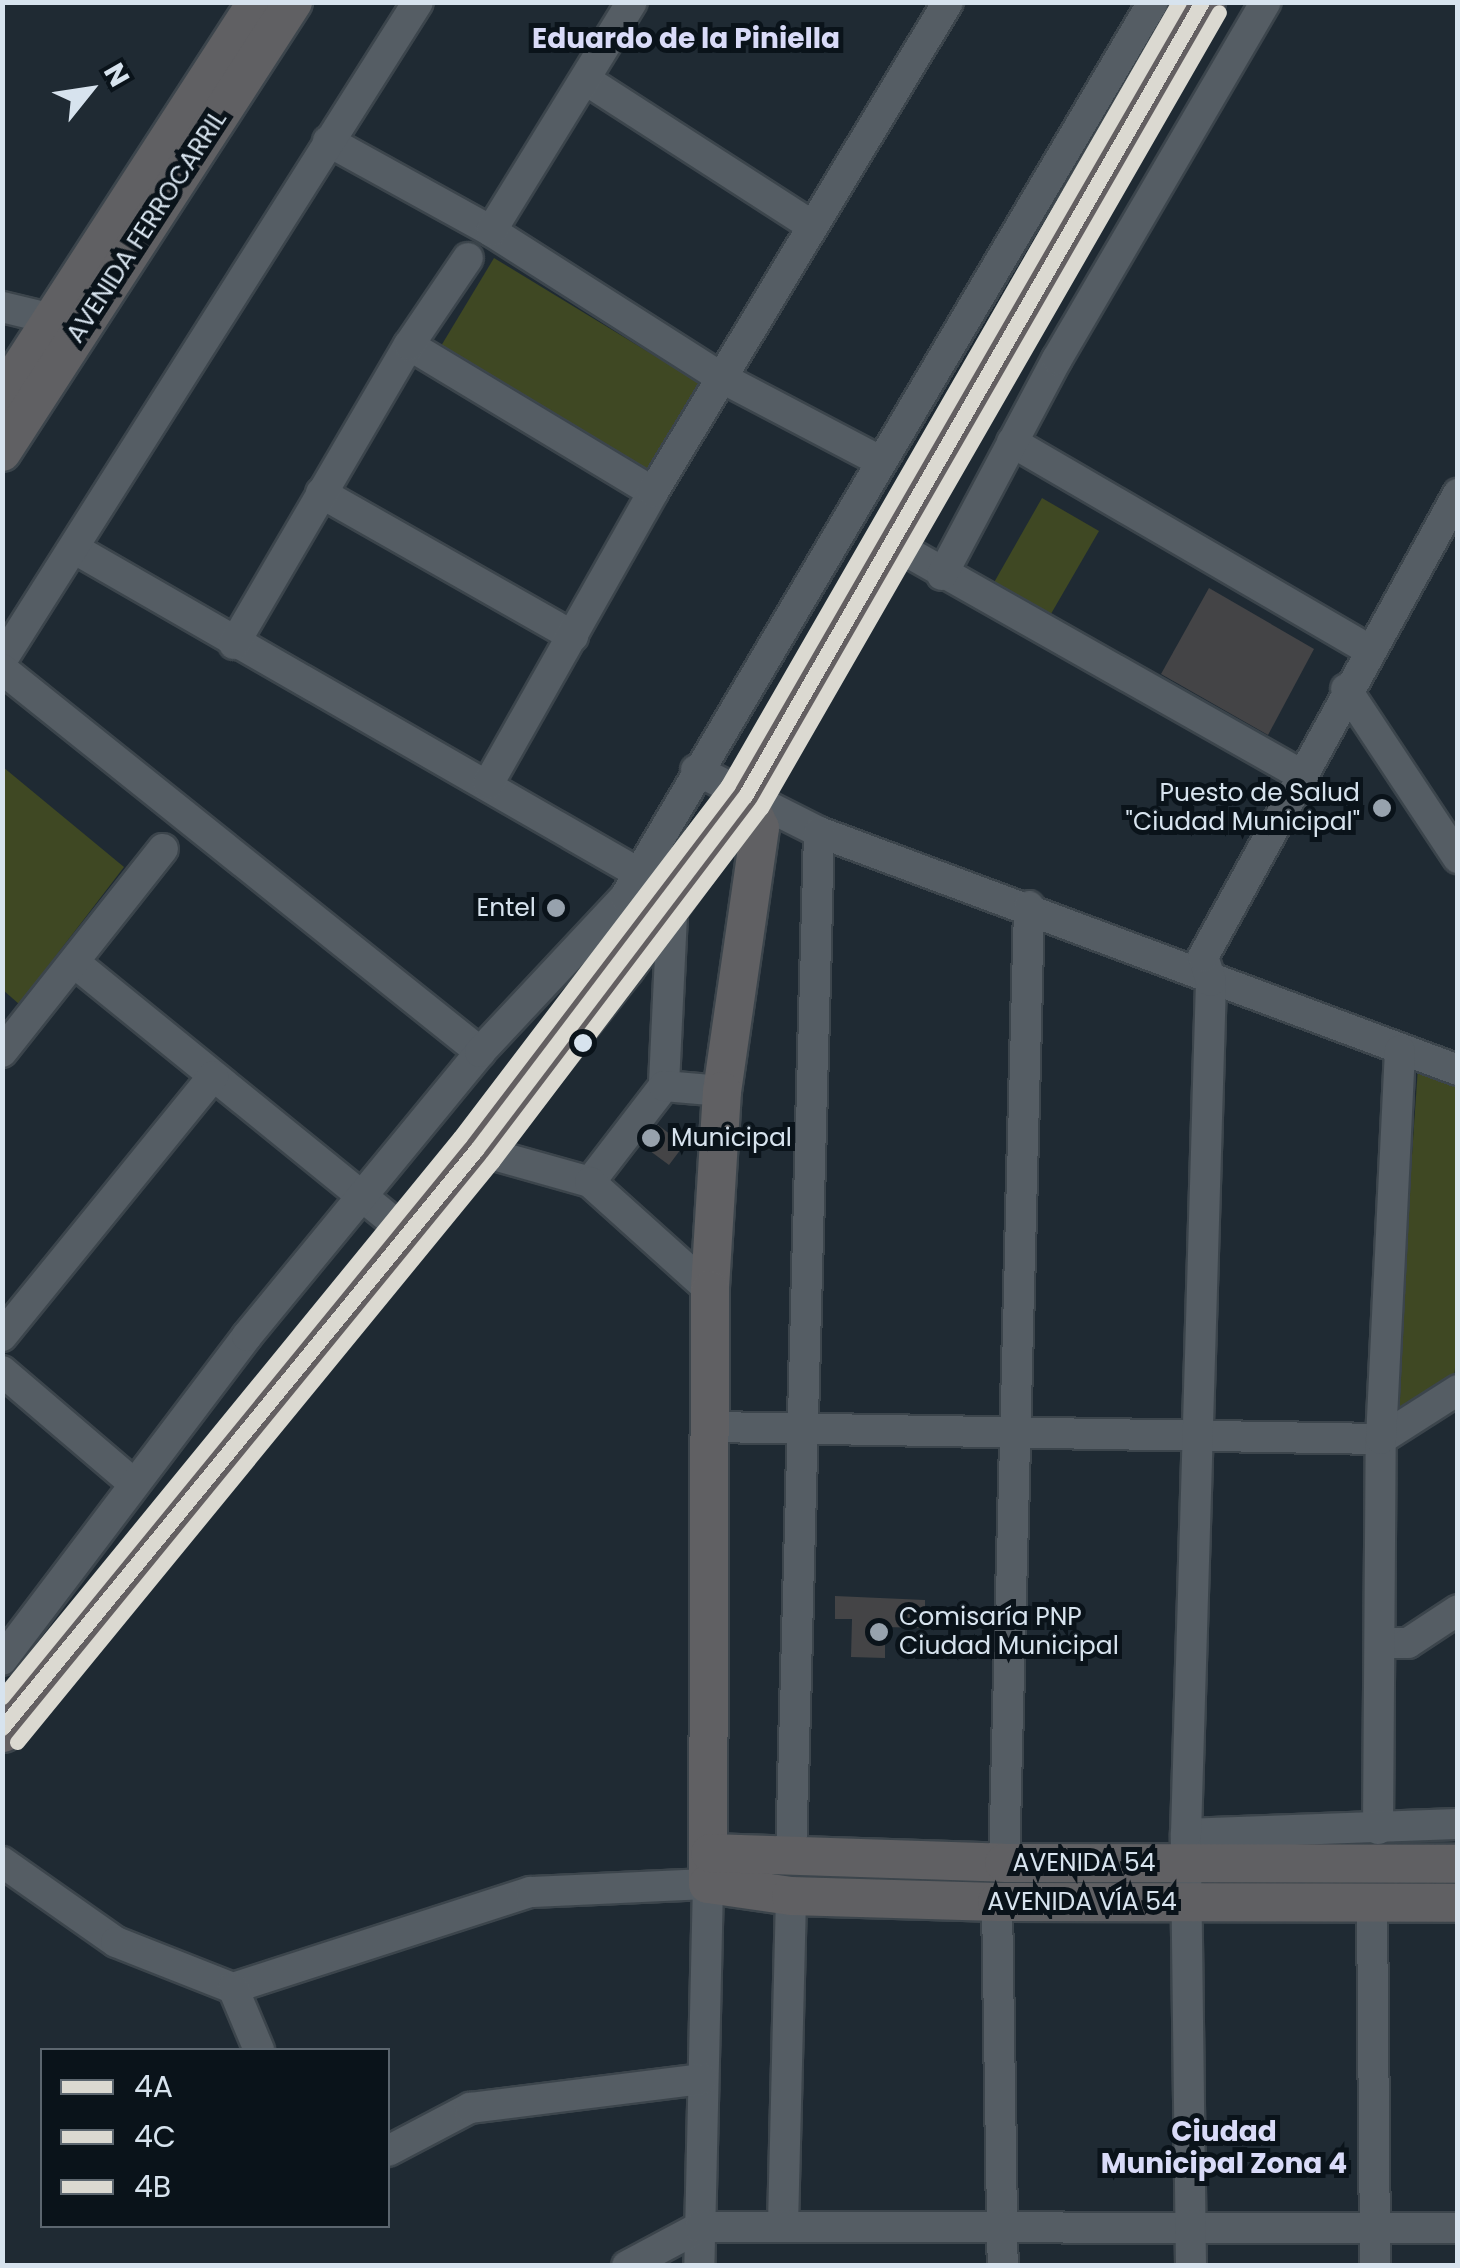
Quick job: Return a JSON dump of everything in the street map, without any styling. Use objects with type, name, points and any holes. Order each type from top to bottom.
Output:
[{"type":"highway","points":[[2,1729],[476,1150],[655,883],[745,796],[888,541],[1202,2]]},
{"type":"main road","name":"AVENIDA FERROCARRIL","points":[[2,396],[258,2]]},
{"type":"main road","name":"AVENIDA FERROCARRIL","points":[[2,452],[292,2]]},
{"type":"main road","points":[[709,1868],[710,1290],[722,1091],[760,828],[745,796]]},
{"type":"main road","name":"AVENIDA 54","points":[[709,1868],[791,1855],[1004,1863],[1186,1849],[1458,1864]]},
{"type":"main road","name":"AVENIDA VÍA 54","points":[[709,1868],[791,1896],[997,1902],[1458,1903]]},
{"type":"street","points":[[2,660],[76,549],[328,140],[418,2]]},
{"type":"street","points":[[491,231],[632,2]]},
{"type":"street","points":[[590,1182],[664,1086],[655,883],[696,770],[1153,2]]},
{"type":"street","points":[[942,575],[1012,442],[1266,2]]},
{"type":"street","points":[[488,784],[653,492],[946,3]]},
{"type":"street","points":[[586,80],[811,225]]},
{"type":"street","points":[[328,140],[491,231],[722,378],[880,461]]},
{"type":"street","points":[[234,644],[409,345],[468,258]]},
{"type":"street","points":[[2,307],[52,319]]},
{"type":"street","points":[[409,345],[653,492]]},
{"type":"street","points":[[1012,442],[1368,649]]},
{"type":"street","points":[[321,493],[573,636]]},
{"type":"street","points":[[1191,2266],[1186,1849],[1210,981],[1203,957],[1368,649],[1454,510]]},
{"type":"street","points":[[888,541],[1299,774]]},
{"type":"street","points":[[76,549],[234,644],[488,784],[655,883]]},
{"type":"street","points":[[2,669],[480,1052]]},
{"type":"street","points":[[1346,689],[1458,858]]},
{"type":"street","points":[[696,770],[819,832],[1029,906],[1210,981],[1458,1070]]},
{"type":"street","points":[[791,1855],[819,832]]},
{"type":"street","points":[[2,1052],[164,849]]},
{"type":"street","points":[[2,1660],[132,1482],[480,1052],[625,896],[655,883]]},
{"type":"street","points":[[1004,1863],[1029,906]]},
{"type":"street","points":[[75,963],[408,1234]]},
{"type":"street","points":[[1378,1829],[1381,1439],[1400,1050]]},
{"type":"street","points":[[2,1336],[213,1076]]},
{"type":"street","points":[[664,1086],[722,1091]]},
{"type":"street","points":[[476,1150],[590,1182],[710,1290]]},
{"type":"street","points":[[2,1371],[132,1482]]},
{"type":"street","points":[[712,1427],[1200,1431],[1381,1439],[1458,1390]]},
{"type":"street","points":[[1380,1643],[1408,1643],[1458,1610]]},
{"type":"street","points":[[1186,1849],[1458,1824]]},
{"type":"street","points":[[2,1862],[116,1942],[233,1988],[532,1892],[709,1868],[699,2266]]},
{"type":"street","points":[[784,2225],[791,1896]]},
{"type":"street","points":[[997,1902],[1004,2266]]},
{"type":"street","points":[[1372,1905],[1375,2266]]},
{"type":"street","points":[[233,1988],[258,2048]]},
{"type":"street","points":[[390,2150],[470,2108],[702,2079]]},
{"type":"street","points":[[627,2266],[700,2228],[784,2225],[1002,2232],[1458,2228]]},
{"type":"green space","points":[[494,258],[701,384],[648,472],[441,346]]},
{"type":"green space","points":[[1042,498],[1099,531],[1048,619],[992,586]]},
{"type":"green space","points":[[3,767],[124,867],[19,1004],[3,990]]},
{"type":"green space","points":[[1418,1067],[1457,1082],[1457,1352],[1454,1377],[1407,1411],[1395,1405]]},
{"type":"building","points":[[1209,588],[1314,649],[1268,735],[1161,674]]},
{"type":"building","points":[[658,1125],[684,1145],[669,1165],[642,1145]]},
{"type":"building","points":[[835,1596],[925,1600],[925,1628],[885,1627],[885,1658],[851,1657],[852,1619],[835,1619]]},
{"type":"transit line","name":"4B","points":[[2,1697],[460,1137],[728,785],[1179,2]]},
{"type":"transit line","name":"4A","points":[[2,1728],[476,1150],[745,796],[1202,2]]},
{"type":"transit line","name":"4C","points":[[17,1742],[492,1162],[761,808],[1219,12]]},
{"type":"place","name":"Puesto de Salud \"Ciudad Municipal\"","points":[[1382,808]]},
{"type":"place","name":"Entel","points":[[556,908]]},
{"type":"place","name":"Municipal","points":[[651,1138]]},
{"type":"place","name":"Comisaría PNP Ciudad Municipal","points":[[879,1632]]},
{"type":"district","name":"Eduardo de la Piniella","points":[[686,39]]},
{"type":"district","name":"Ciudad Municipal Zona 4","points":[[1224,2148]]}]
